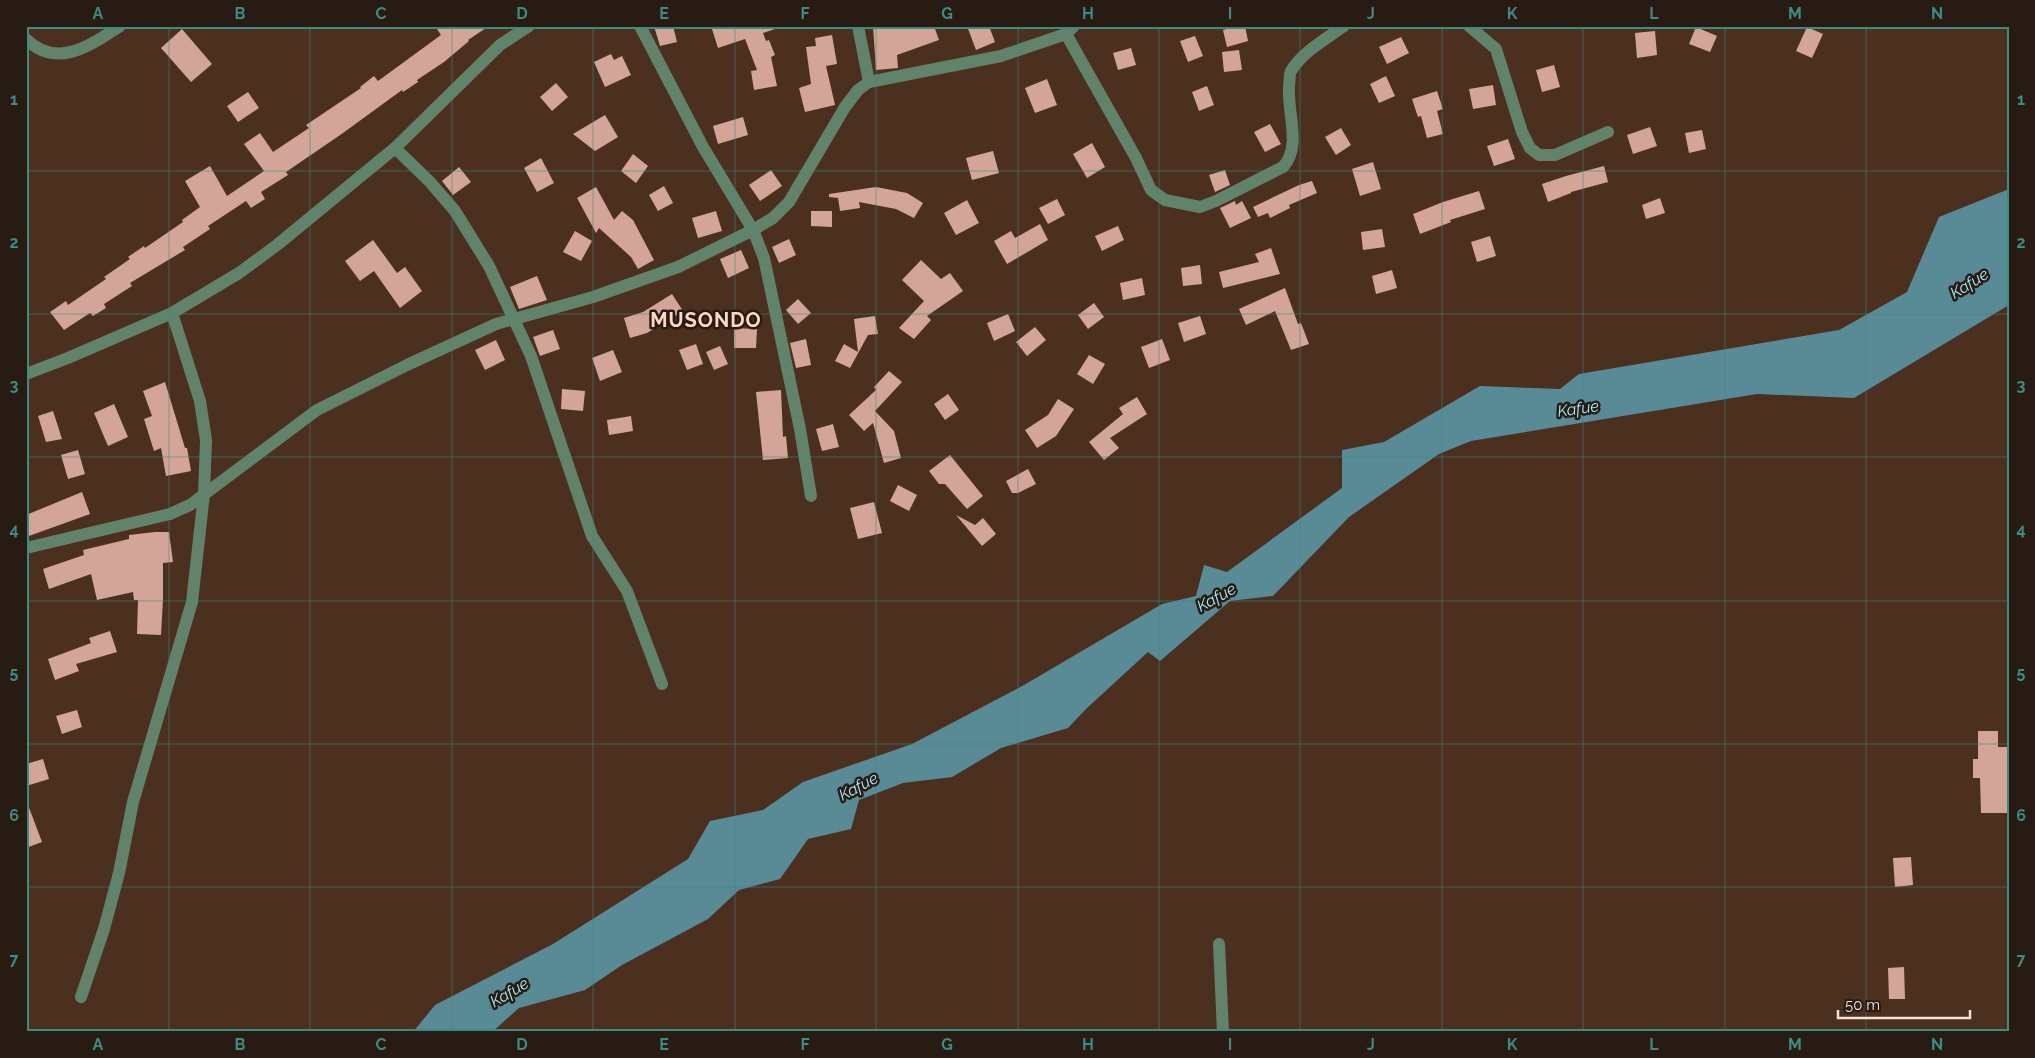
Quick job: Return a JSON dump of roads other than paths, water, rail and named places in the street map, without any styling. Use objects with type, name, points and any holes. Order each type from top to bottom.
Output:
[{"type":"street","points":[[26,39],[39,50],[54,54],[69,54],[98,40],[120,26]]},
{"type":"street","points":[[26,374],[172,313],[239,273],[277,245],[395,148],[500,44],[529,26]]},
{"type":"street","points":[[640,26],[703,147],[754,230],[764,258],[800,429],[811,496]]},
{"type":"street","points":[[858,26],[869,82]]},
{"type":"street","points":[[26,548],[170,514],[190,505],[317,410],[407,365],[496,324],[593,297],[678,267],[754,230],[773,218],[789,202],[845,107],[858,90],[869,82],[1002,56],[1070,30],[1151,190],[1165,200],[1200,207],[1216,201],[1275,171],[1288,161],[1292,154],[1294,142],[1289,94],[1290,72],[1300,58],[1344,26]]},
{"type":"street","points":[[1469,26],[1496,50],[1522,132],[1530,148],[1539,155],[1555,155],[1608,132]]},
{"type":"street","points":[[395,148],[430,182],[455,211],[488,266],[515,319],[531,356],[592,536],[627,591],[662,684]]},
{"type":"street","points":[[81,998],[104,929],[119,874],[133,802],[192,602],[204,494],[206,440],[200,401],[172,313]]},
{"type":"street","points":[[1219,944],[1223,1032]]},
{"type":"water","name":"Kafue","points":[[2009,189],[2009,305],[1854,398],[1757,394],[1471,441],[1439,454],[1349,517],[1273,596],[1230,601],[1160,661],[1148,652],[1068,728],[1001,748],[952,777],[903,783],[859,800],[851,829],[808,839],[780,879],[739,890],[708,919],[622,965],[585,990],[519,1008],[492,1032],[413,1032],[435,1005],[553,944],[688,859],[710,821],[763,810],[803,782],[912,744],[1024,685],[1162,604],[1196,596],[1204,565],[1227,572],[1342,488],[1342,450],[1384,442],[1480,386],[1560,389],[1579,374],[1839,330],[1907,292],[1939,217]]},
{"type":"district","name":"MUSONDO","points":[[706,320]]}]
